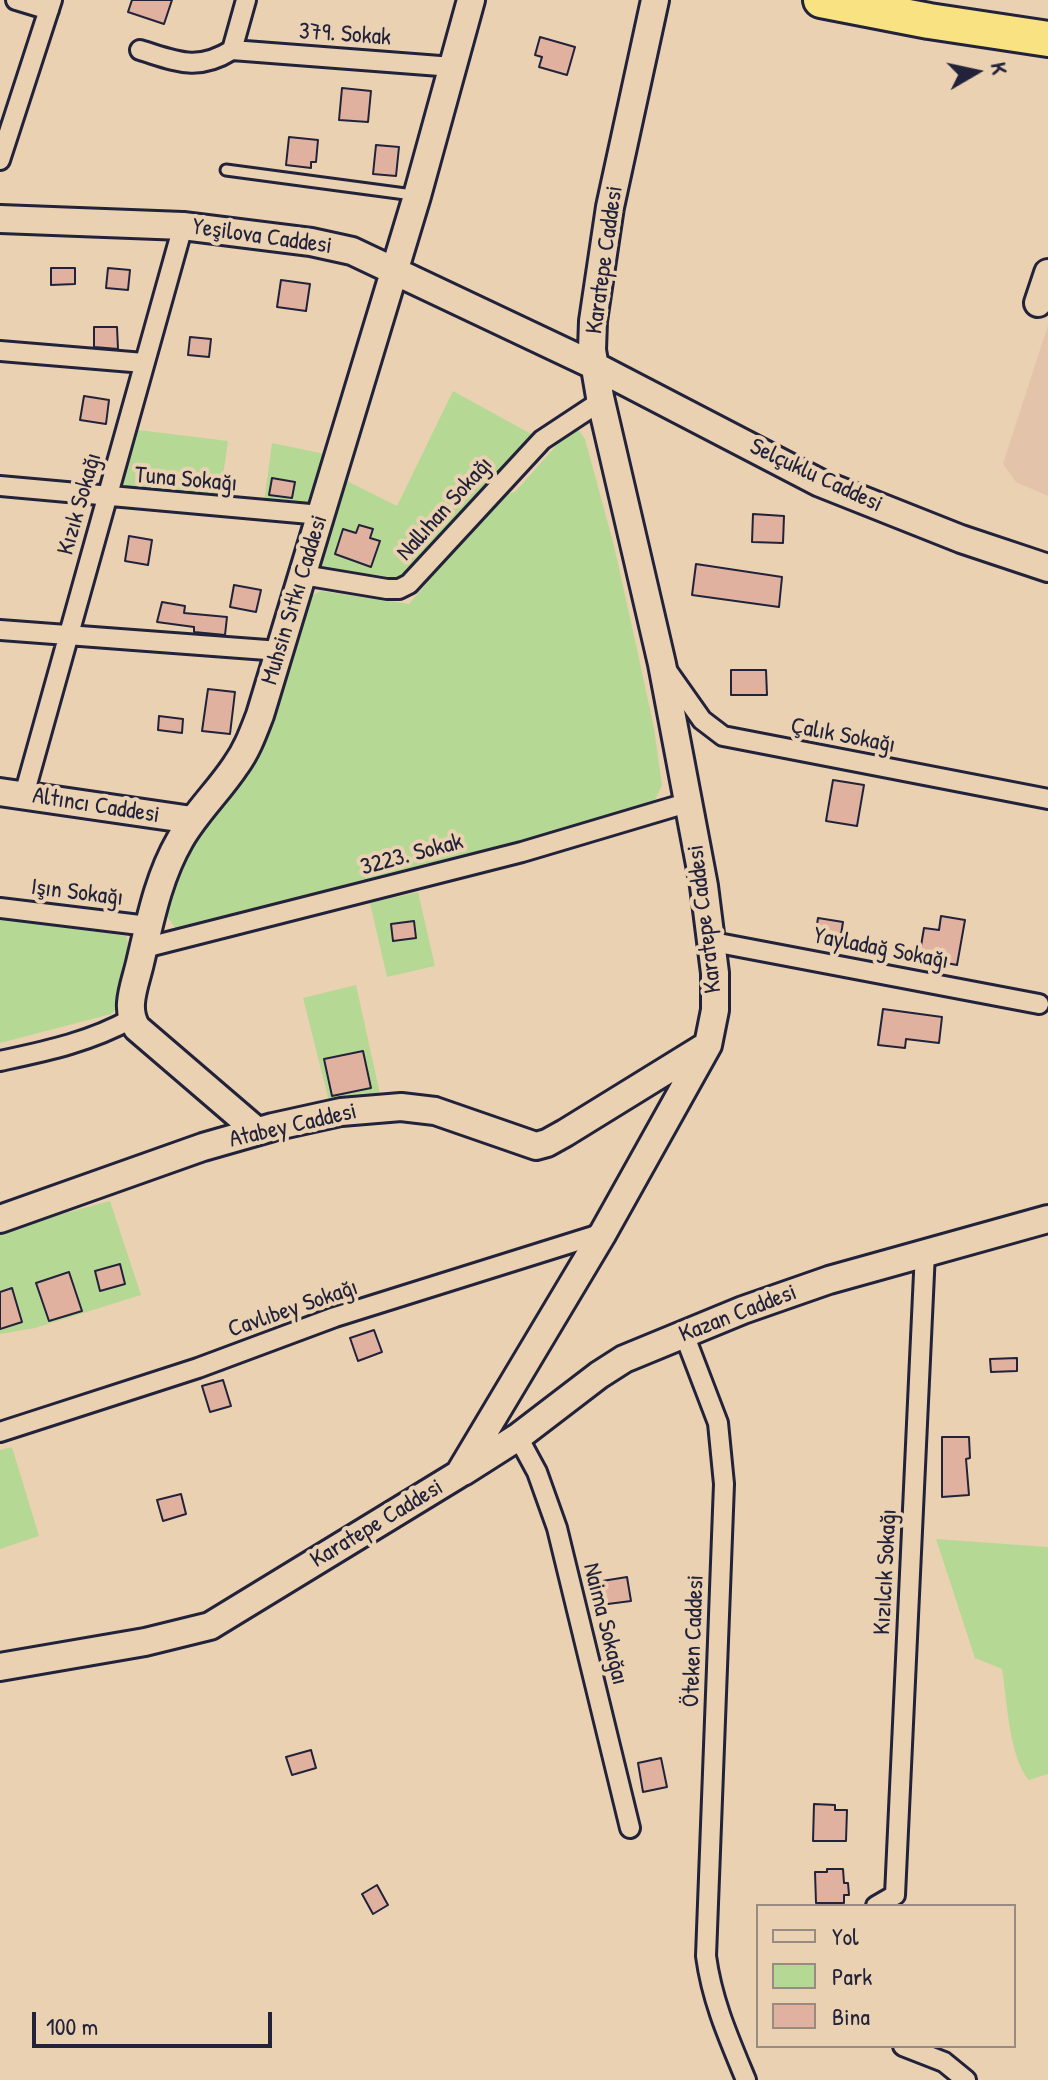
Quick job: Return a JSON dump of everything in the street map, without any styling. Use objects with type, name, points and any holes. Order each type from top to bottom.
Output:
[{"type":"highway","points":[[821,0],[929,21],[1048,39]]},
{"type":"street","points":[[0,160],[5,131],[50,5],[16,0]]},
{"type":"street","points":[[140,50],[196,64],[216,60],[232,50],[246,0]]},
{"type":"street","name":"Muhsin Sıtkı Caddesi","points":[[131,1019],[133,992],[166,867],[192,820],[236,766],[251,740],[417,196],[471,0]]},
{"type":"street","name":"Karatepe Caddesi","points":[[0,1667],[145,1642],[210,1626],[459,1474],[603,1233],[708,1045],[715,1010],[713,942],[690,802],[662,664],[593,365],[593,321],[610,207],[655,0]]},
{"type":"street","name":"379. Sokak","points":[[232,50],[453,67]]},
{"type":"street","name":"Yeşilova Caddesi","points":[[0,219],[183,226],[334,245],[394,269],[593,365]]},
{"type":"street","name":"Kızık Sokağı","points":[[12,793],[68,635],[183,226]]},
{"type":"street","points":[[0,351],[144,363]]},
{"type":"street","name":"Selçuklu Caddesi","points":[[593,365],[820,483],[961,539],[1048,568]]},
{"type":"street","name":"Nallıhan Sokağı","points":[[303,575],[387,589],[399,589],[409,584],[542,440],[601,401]]},
{"type":"street","name":"Tuna Sokağı","points":[[0,486],[321,515]]},
{"type":"street","points":[[0,630],[280,651]]},
{"type":"street","name":"Çalık Sokağı","points":[[662,664],[702,720],[723,736],[1048,799]]},
{"type":"street","name":"Altıncı Caddesi","points":[[12,793],[192,820]]},
{"type":"street","name":"3223. Sokak","points":[[146,937],[522,852],[690,802]]},
{"type":"street","name":"Işın Sokağı","points":[[0,908],[146,937]]},
{"type":"street","name":"Yayladağ Sokağı","points":[[713,942],[1039,1004]]},
{"type":"street","points":[[0,1061],[83,1041],[131,1019],[171,1059],[257,1131]]},
{"type":"street","name":"Atabey Caddesi","points":[[0,1219],[161,1161],[257,1131],[341,1112],[401,1107],[435,1111],[536,1146],[565,1133],[708,1045]]},
{"type":"street","name":"Kazan Caddesi","points":[[459,1474],[518,1437],[611,1367],[684,1334],[829,1280],[1048,1219]]},
{"type":"street","name":"Cavlıbey Sokağı","points":[[0,1432],[198,1368],[335,1317],[603,1233]]},
{"type":"street","name":"Kızılcık Sokağı","points":[[879,1904],[895,1895],[925,1252]]},
{"type":"street","name":"Öteken Caddesi","points":[[684,1334],[718,1423],[724,1484],[706,1956],[718,2014],[746,2080]]},
{"type":"street","name":"Naima Sokağaı","points":[[518,1437],[537,1472],[557,1528],[630,1828]]},
{"type":"street","points":[[908,2048],[944,2062],[966,2080]]},
{"type":"lane","points":[[226,170],[417,196]]},
{"type":"shaded area","points":[[1048,325],[1048,496],[1016,482],[1003,464]]},
{"type":"green space","points":[[453,391],[533,435],[405,579],[318,567],[343,479],[397,506]]},
{"type":"green space","points":[[578,429],[585,439],[614,546],[654,728],[662,785],[655,800],[635,811],[175,928],[167,916],[180,859],[256,762],[309,597],[321,591],[409,604],[502,495],[515,492],[570,430]]},
{"type":"green space","points":[[138,430],[228,441],[220,498],[120,489]]},
{"type":"green space","points":[[272,443],[325,454],[308,505],[264,503]]},
{"type":"green space","points":[[418,892],[435,966],[387,977],[370,903]]},
{"type":"green space","points":[[0,918],[126,936],[130,950],[118,1007],[111,1014],[0,1043]]},
{"type":"green space","points":[[356,985],[380,1094],[330,1105],[303,998]]},
{"type":"green space","points":[[110,1201],[141,1295],[35,1328],[0,1334],[0,1231]]},
{"type":"green space","points":[[12,1447],[39,1536],[0,1549],[0,1450]]},
{"type":"green space","points":[[936,1539],[1048,1547],[1048,1774],[1029,1780],[1022,1770],[1013,1743],[1002,1669],[975,1658]]},
{"type":"building","points":[[132,0],[172,0],[164,24],[128,12]]},
{"type":"building","points":[[540,37],[575,47],[567,75],[539,67],[542,57],[535,55]]},
{"type":"building","points":[[342,88],[371,91],[368,122],[339,120]]},
{"type":"building","points":[[289,137],[318,140],[316,162],[311,162],[311,168],[286,165]]},
{"type":"building","points":[[376,145],[399,147],[396,176],[373,174]]},
{"type":"building","points":[[51,268],[75,268],[75,284],[51,285]]},
{"type":"building","points":[[108,268],[130,270],[128,290],[106,288]]},
{"type":"building","points":[[281,280],[310,284],[306,311],[277,307]]},
{"type":"building","points":[[94,327],[117,327],[118,349],[94,347]]},
{"type":"building","points":[[190,337],[211,339],[209,357],[188,355]]},
{"type":"building","points":[[84,396],[109,400],[106,424],[80,420]]},
{"type":"building","points":[[272,478],[295,482],[292,498],[269,495]]},
{"type":"building","points":[[753,514],[784,516],[783,543],[752,542]]},
{"type":"building","points":[[359,525],[373,529],[370,538],[380,541],[371,567],[335,554],[343,529],[356,533]]},
{"type":"building","points":[[129,536],[152,540],[148,565],[125,561]]},
{"type":"building","points":[[696,564],[782,577],[779,607],[692,595]]},
{"type":"building","points":[[234,585],[261,590],[256,612],[230,607]]},
{"type":"building","points":[[162,602],[185,606],[184,613],[227,617],[225,635],[194,632],[194,627],[157,622]]},
{"type":"building","points":[[731,670],[766,670],[767,695],[731,695]]},
{"type":"building","points":[[208,689],[235,692],[230,734],[202,731]]},
{"type":"building","points":[[159,716],[183,719],[182,733],[158,730]]},
{"type":"building","points":[[833,780],[864,785],[857,826],[826,821]]},
{"type":"building","points":[[941,916],[965,920],[957,965],[919,958],[924,928],[939,930]]},
{"type":"building","points":[[818,918],[843,922],[840,941],[815,937]]},
{"type":"building","points":[[414,921],[416,938],[393,941],[391,924]]},
{"type":"building","points":[[883,1009],[942,1017],[939,1043],[906,1039],[905,1048],[878,1045]]},
{"type":"building","points":[[363,1051],[371,1088],[332,1096],[324,1059]]},
{"type":"building","points":[[120,1264],[125,1284],[100,1291],[95,1271]]},
{"type":"building","points":[[69,1272],[82,1311],[49,1321],[36,1283]]},
{"type":"building","points":[[12,1288],[22,1322],[0,1329],[0,1292]]},
{"type":"building","points":[[374,1330],[382,1352],[358,1361],[350,1338]]},
{"type":"building","points":[[1017,1358],[1017,1371],[991,1372],[990,1359]]},
{"type":"building","points":[[223,1380],[231,1406],[210,1412],[202,1386]]},
{"type":"building","points":[[942,1437],[969,1437],[970,1458],[966,1459],[969,1495],[942,1497]]},
{"type":"building","points":[[181,1494],[186,1514],[163,1521],[157,1500]]},
{"type":"building","points":[[627,1577],[631,1601],[600,1605],[596,1582]]},
{"type":"building","points":[[311,1750],[316,1768],[292,1775],[286,1757]]},
{"type":"building","points":[[661,1758],[667,1787],[643,1792],[638,1763]]},
{"type":"building","points":[[814,1804],[835,1805],[835,1810],[847,1810],[846,1841],[813,1841]]},
{"type":"building","points":[[827,1869],[843,1869],[849,1895],[844,1895],[844,1903],[816,1903],[815,1872],[827,1872]]},
{"type":"building","points":[[377,1885],[388,1905],[373,1914],[362,1894]]}]
